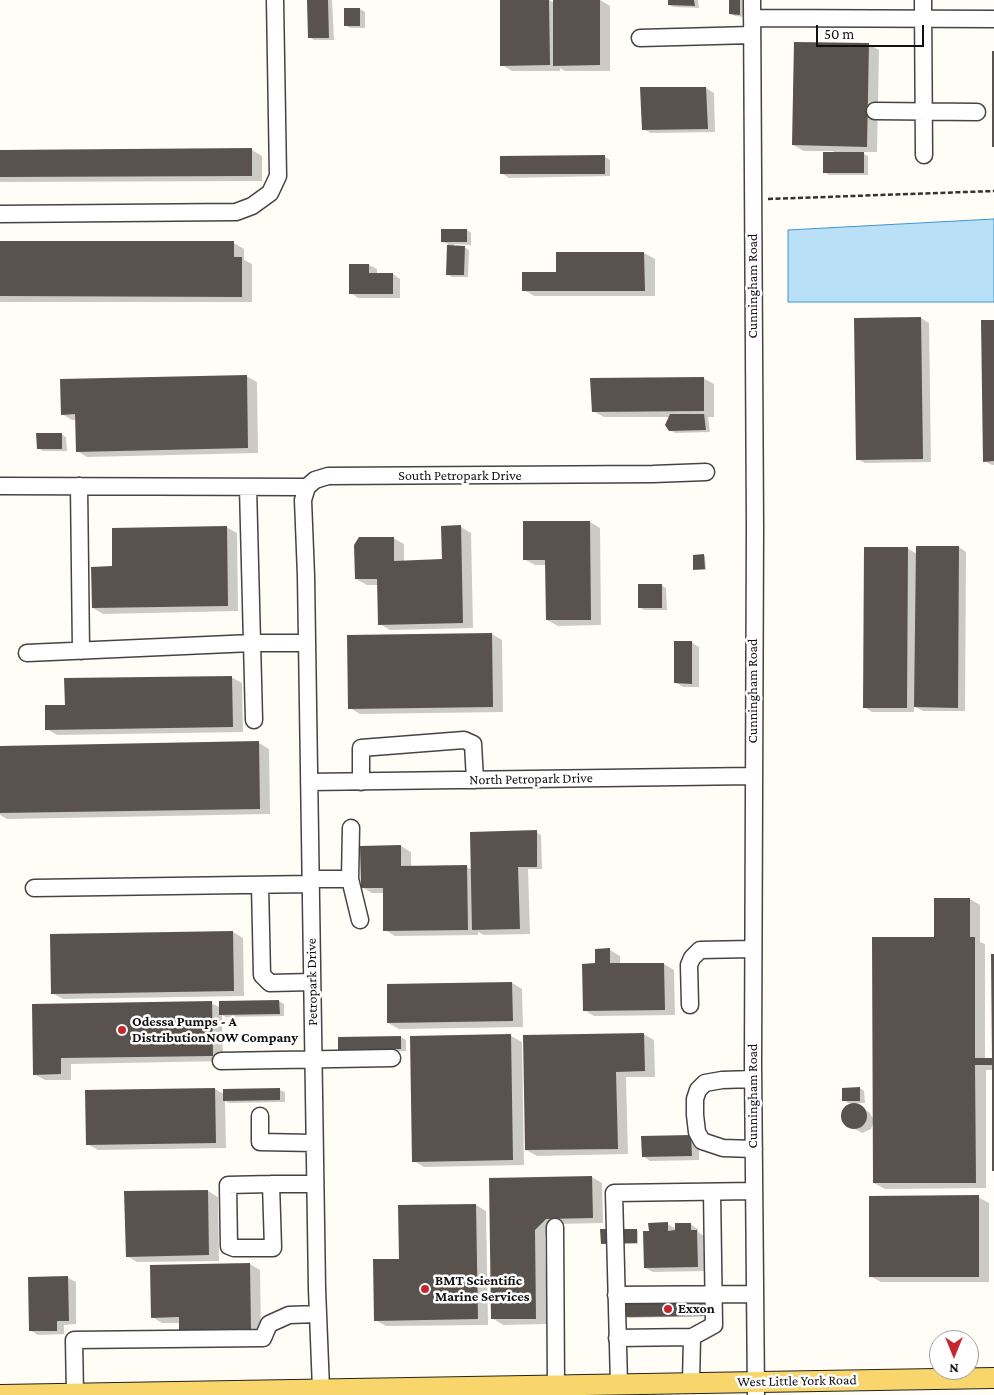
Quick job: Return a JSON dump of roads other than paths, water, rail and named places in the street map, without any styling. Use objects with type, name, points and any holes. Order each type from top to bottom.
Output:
[{"type":"main road","name":"West Little York Road","points":[[0,1395],[691,1383],[756,1388],[994,1378]]},
{"type":"street","points":[[0,214],[236,212],[252,206],[270,193],[278,176],[275,0]]},
{"type":"street","name":"Cunningham Road","points":[[752,0],[754,516],[752,949],[756,1388]]},
{"type":"street","points":[[923,0],[924,155]]},
{"type":"street","points":[[752,18],[994,19]]},
{"type":"street","points":[[640,38],[752,35]]},
{"type":"street","points":[[875,111],[978,112]]},
{"type":"street","name":"South Petropark Drive","points":[[307,487],[314,480],[328,476],[706,472]]},
{"type":"street","points":[[0,486],[307,487]]},
{"type":"street","points":[[79,486],[81,651]]},
{"type":"street","points":[[248,487],[254,720]]},
{"type":"street","name":"Petropark Drive","points":[[307,487],[303,500],[306,576],[314,1143],[321,1389]]},
{"type":"street","points":[[27,653],[252,643],[307,643]]},
{"type":"street","points":[[361,782],[361,748],[464,740],[473,744],[475,780]]},
{"type":"street","name":"North Petropark Drive","points":[[309,782],[752,776]]},
{"type":"street","points":[[351,828],[350,879],[360,920]]},
{"type":"street","points":[[34,888],[260,885],[350,879]]},
{"type":"street","points":[[260,885],[262,976],[270,983],[312,982]]},
{"type":"street","points":[[690,1005],[689,965],[692,958],[700,950],[752,949]]},
{"type":"street","points":[[220,1061],[392,1058]]},
{"type":"street","points":[[753,1079],[722,1080],[705,1083],[698,1090],[695,1099],[695,1114],[697,1132],[702,1141],[723,1148],[754,1149]]},
{"type":"street","points":[[260,1116],[260,1142],[314,1143]]},
{"type":"street","points":[[271,1184],[272,1248],[234,1248],[229,1246],[228,1185],[271,1184],[315,1184]]},
{"type":"street","points":[[619,1384],[614,1193],[754,1191]]},
{"type":"street","points":[[618,1338],[692,1337],[714,1325],[712,1192]]},
{"type":"street","points":[[555,1227],[556,1385]]},
{"type":"street","points":[[616,1295],[755,1294]]},
{"type":"street","points":[[75,1394],[74,1340],[263,1338],[269,1324],[290,1315],[318,1314]]},
{"type":"street","points":[[691,1383],[692,1337]]},
{"type":"water","points":[[994,219],[994,302],[788,302],[788,230]]},
{"type":"place","name":"Odessa Pumps - A DistributionNOW Company","points":[[122,1030]]},
{"type":"place","name":"BMT Scientific Marine Services","points":[[425,1289]]},
{"type":"place","name":"Exxon","points":[[668,1309]]}]
